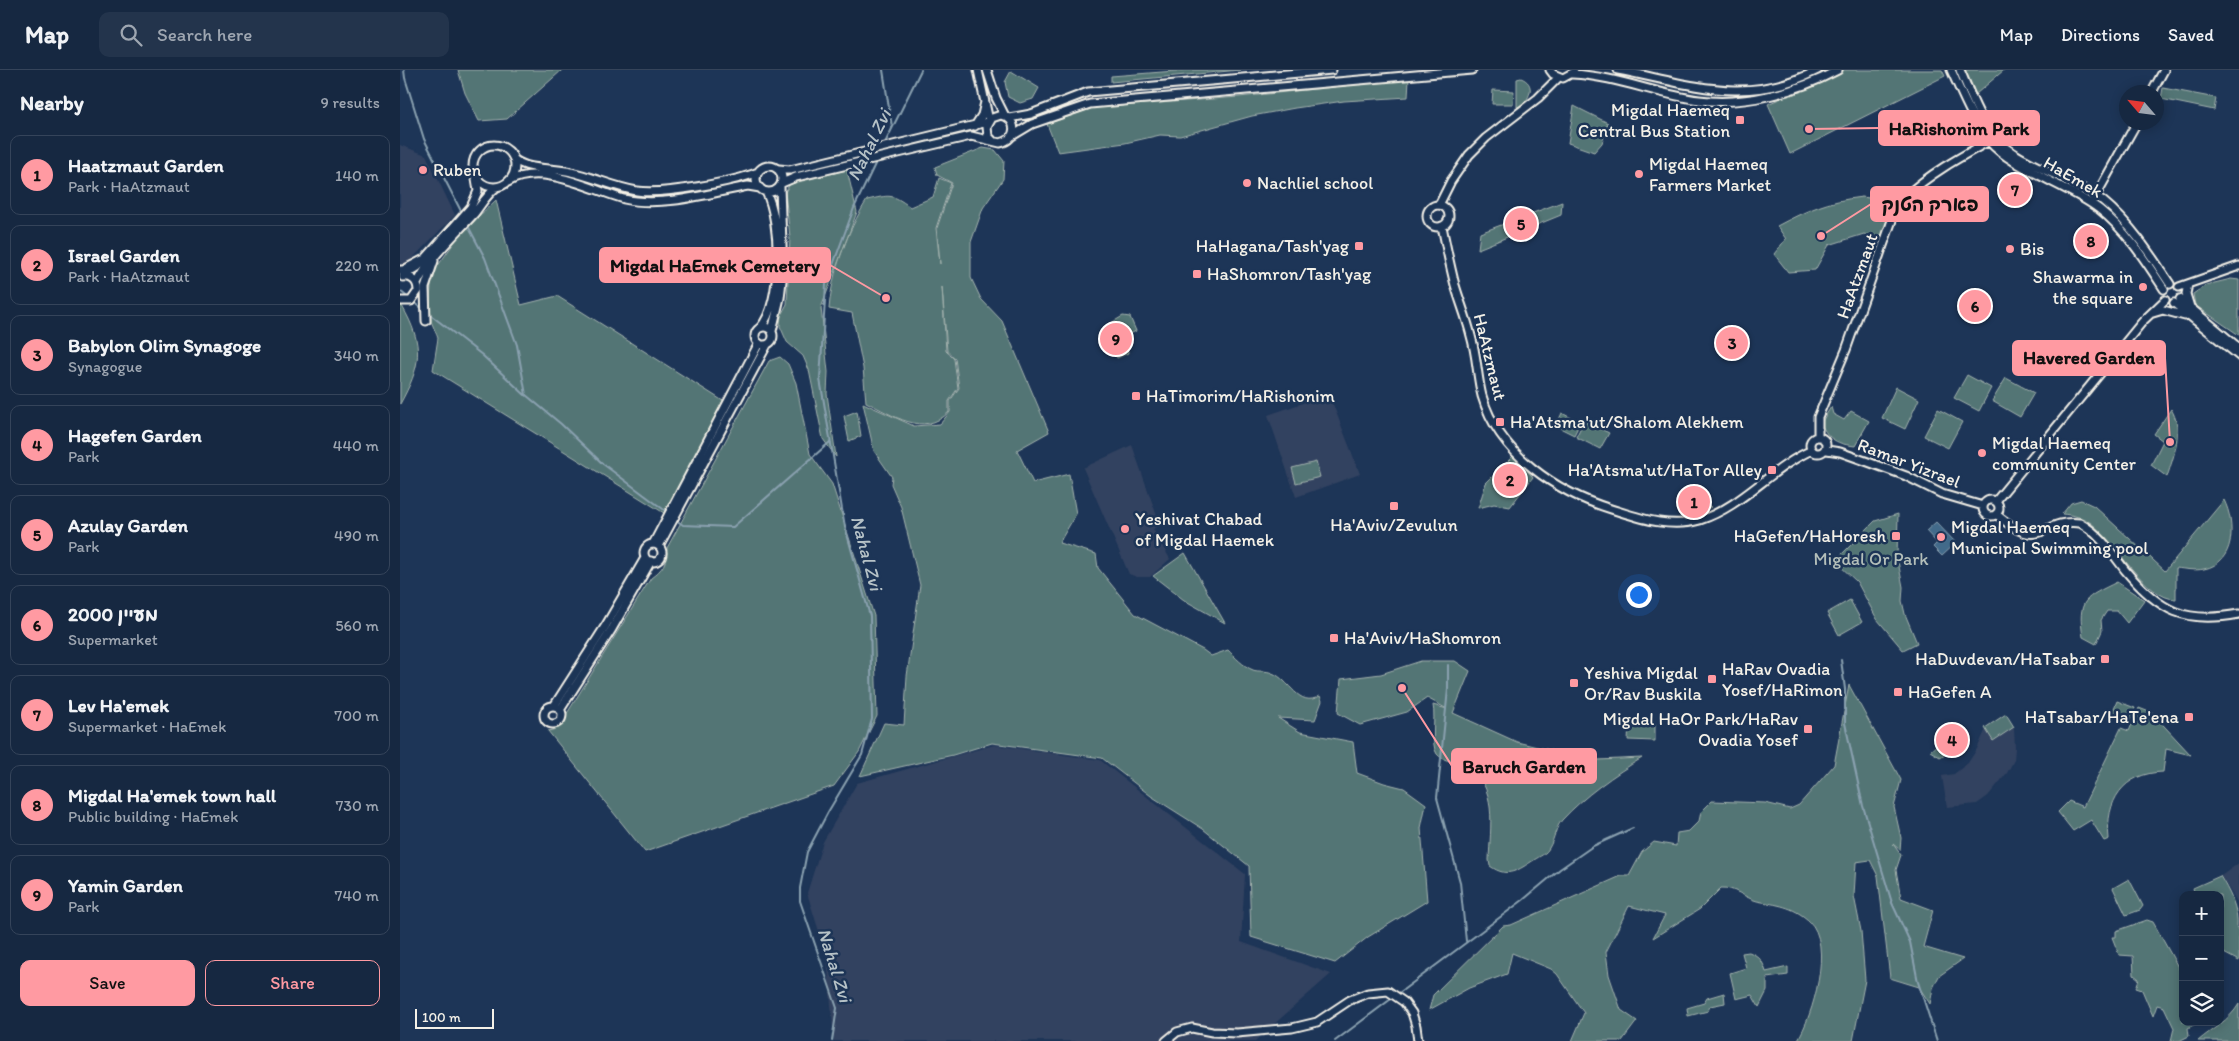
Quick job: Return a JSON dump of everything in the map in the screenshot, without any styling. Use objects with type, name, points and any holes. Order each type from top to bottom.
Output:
[{"type":"main road","points":[[978,70],[985,97],[988,122],[987,131],[992,140]]},
{"type":"main road","points":[[986,70],[996,98],[1014,127],[1012,136]]},
{"type":"main road","points":[[400,301],[407,302],[414,298],[418,292],[417,284],[432,256],[476,198],[478,187],[474,174],[474,160],[480,150],[486,146],[504,147],[509,150],[515,160],[527,166],[571,172],[636,191],[655,192],[741,178],[768,166],[779,170],[790,170],[975,126],[988,122],[996,116],[1007,117],[1031,114],[1088,92],[1332,70]]},
{"type":"main road","points":[[401,274],[418,268],[432,256],[497,187],[523,175],[567,179],[624,198],[654,202],[748,186],[773,192],[796,177],[971,136],[1000,143],[1009,140],[1012,136],[1032,124],[1090,104],[1472,70]]},
{"type":"main road","points":[[1550,70],[1558,78]]},
{"type":"main road","points":[[1618,70],[1706,89],[1734,90],[1762,88],[1790,82],[1818,70]]},
{"type":"main road","points":[[1440,205],[1446,209],[1448,215],[1447,222],[1442,226],[1431,225],[1427,219],[1430,209],[1440,205],[1451,181],[1486,138],[1538,98],[1558,78],[1568,77],[1574,72],[1699,100],[1734,100],[1766,96],[1796,88],[1838,70]]},
{"type":"main road","name":"HaEmek","points":[[1951,70],[1968,108],[1992,140],[2019,162],[2092,204],[2121,229],[2167,286]]},
{"type":"main road","name":"HaEmek","points":[[1960,70],[1992,140],[2096,196],[2128,224],[2167,286]]},
{"type":"main road","points":[[2156,85],[2164,70]]},
{"type":"main road","points":[[975,126],[982,115],[985,97]]},
{"type":"main road","points":[[2092,204],[2133,130]]},
{"type":"main road","name":"HaAtzmaut","points":[[1818,437],[1818,418],[1846,350],[1896,209],[1905,207],[1907,203],[1905,197],[1938,171],[1992,140]]},
{"type":"main road","points":[[508,182],[514,172],[515,160]]},
{"type":"main road","points":[[557,708],[610,618],[648,560],[645,548],[656,545],[767,345],[773,339],[772,331],[780,298],[783,272],[782,175],[779,170]]},
{"type":"main road","points":[[758,172],[756,181],[771,204],[777,252],[770,310],[755,334],[759,343]]},
{"type":"main road","points":[[474,174],[482,183],[497,187]]},
{"type":"main road","name":"HaAtzmaut","points":[[1442,226],[1455,284],[1472,338],[1482,395],[1490,418],[1503,437],[1524,460],[1538,473],[1562,488],[1594,503],[1648,520],[1661,523],[1684,523],[1699,520],[1720,512],[1793,458],[1812,450]]},
{"type":"main road","points":[[426,321],[425,288],[432,256]]},
{"type":"main road","points":[[2165,300],[2162,295],[2167,286],[2179,287],[2239,266]]},
{"type":"main road","points":[[401,274],[412,278],[417,284]]},
{"type":"main road","points":[[2188,284],[2186,294],[2190,308]]},
{"type":"main road","points":[[2177,301],[2182,293],[2179,287]]},
{"type":"main road","points":[[1996,501],[2150,314],[2165,300],[2177,301],[2190,308],[2239,348]]},
{"type":"main road","points":[[2177,301],[2194,319],[2239,356]]},
{"type":"main road","points":[[2150,314],[2163,310],[2176,312],[2194,319]]},
{"type":"main road","points":[[760,328],[766,327],[772,331]]},
{"type":"main road","points":[[759,343],[767,345]]},
{"type":"main road","points":[[656,545],[759,343]]},
{"type":"main road","points":[[1818,437],[1825,440],[1826,448],[1821,452],[1812,450],[1810,443],[1813,438],[1818,437]]},
{"type":"main road","name":"Ramar Yizrael","points":[[1826,448],[1827,450],[1840,452],[1906,476],[1942,494],[1983,506]]},
{"type":"main road","points":[[1996,501],[1989,500],[1983,506],[1984,512],[1987,515],[1996,514],[2016,529],[2032,535],[2064,523],[2080,523],[2099,538],[2146,592],[2167,608],[2179,614],[2200,618],[2239,614]]},
{"type":"main road","points":[[1996,501],[1999,509],[1996,514]]},
{"type":"main road","points":[[648,560],[656,561],[661,557],[662,551],[656,545]]},
{"type":"main road","points":[[1166,1041],[1177,1032],[1192,1028],[1212,1032],[1237,1033],[1292,1028],[1317,1022],[1359,996],[1388,991],[1404,1002],[1412,1013],[1418,1041]]},
{"type":"shaded area","points":[[400,145],[426,155],[455,215],[400,271]]},
{"type":"shaded area","points":[[1329,394],[1360,474],[1296,497],[1268,415]]},
{"type":"shaded area","points":[[1132,445],[1160,525],[1153,529],[1170,559],[1150,577],[1137,577],[1129,574],[1083,468]]},
{"type":"shaded area","name":"Migdal Haemeq Municipal Swimming pool","points":[[1936,522],[1956,543],[1942,556],[1933,547],[1937,543],[1926,531]]},
{"type":"shaded area","points":[[2005,715],[2014,729],[2015,748],[2014,760],[2007,773],[1988,796],[1977,804],[1947,807],[1942,776],[1954,774],[1968,763],[1986,729]]},
{"type":"shaded area","points":[[994,745],[1100,760],[1245,874],[1241,942],[1331,974],[1255,1041],[834,1041],[827,957],[807,893],[823,842],[857,783]]},
{"type":"shaded area","points":[[2239,863],[2239,905],[2221,876]]},
{"type":"green space","points":[[458,70],[562,70],[507,119],[479,121],[465,93]]},
{"type":"green space","points":[[1188,70],[1240,70],[1111,82],[1111,76]]},
{"type":"green space","points":[[1843,70],[1942,70],[1945,76],[1790,154],[1768,104]]},
{"type":"green space","points":[[1965,70],[2004,70],[1976,94]]},
{"type":"green space","points":[[1011,71],[1039,88],[1033,99],[1020,103],[1008,97],[1005,82]]},
{"type":"green space","points":[[1521,78],[1529,84],[1530,91],[1522,106],[1517,107],[1517,79]]},
{"type":"green space","points":[[1409,79],[1408,97],[1344,101],[1295,108],[1252,116],[1180,136],[1160,135],[1125,143],[1058,152],[1047,124],[1093,108],[1239,97]]},
{"type":"green space","points":[[2164,88],[2216,98],[2214,110],[2164,100]]},
{"type":"green space","points":[[1493,90],[1514,91],[1513,104],[1492,104]]},
{"type":"green space","points":[[1574,106],[1608,123],[1602,143],[1594,152],[1568,143]]},
{"type":"green space","points":[[983,148],[995,150],[1004,161],[1003,179],[983,208],[971,242],[971,278],[981,299],[1002,321],[1049,432],[1017,450],[1033,483],[1069,474],[1076,514],[1059,543],[1096,554],[1098,568],[1135,614],[1211,656],[1228,650],[1249,668],[1255,671],[1270,672],[1278,676],[1294,692],[1306,699],[1320,696],[1322,701],[1315,720],[1278,718],[1300,732],[1353,742],[1357,773],[1404,788],[1426,804],[1421,828],[1427,901],[1368,937],[1335,963],[1251,937],[1249,866],[1203,829],[1151,796],[1102,758],[992,743],[953,755],[860,776],[884,723],[904,725],[907,676],[920,585],[901,507],[891,484],[892,477],[874,451],[863,403],[914,426],[940,424],[950,412],[950,401],[959,388],[955,358],[947,351],[942,287],[946,351],[954,359],[958,388],[949,401],[949,412],[939,420],[918,424],[897,418],[866,402],[863,368],[852,313],[829,309],[833,281],[847,239],[867,200],[890,196],[910,207],[933,197],[939,178],[951,183],[936,228],[940,264],[937,228],[952,183],[937,175],[935,167]]},
{"type":"green space","points":[[847,170],[857,212],[821,308],[828,372],[827,394],[836,457],[823,439],[809,370],[803,356],[787,342],[780,326],[781,315],[787,304],[790,237],[785,192],[790,184]]},
{"type":"green space","points":[[1862,197],[1876,199],[1892,214],[1883,241],[1864,234],[1829,245],[1815,270],[1788,272],[1774,254],[1786,239],[1777,226],[1818,207]]},
{"type":"green space","points":[[496,200],[521,305],[557,296],[723,401],[664,513],[433,370],[438,338],[431,321],[432,274],[461,233]]},
{"type":"green space","points":[[1562,202],[1561,215],[1478,249],[1480,233]]},
{"type":"green space","points":[[2231,279],[2239,280],[2239,335],[2195,305],[2193,294],[2206,285]]},
{"type":"green space","points":[[402,306],[414,333],[418,356],[412,378],[400,404],[400,307]]},
{"type":"green space","points":[[1123,316],[1130,317],[1136,331],[1126,336],[1128,353],[1117,358],[1105,342],[1111,323]]},
{"type":"green space","points":[[780,357],[788,364],[796,383],[810,454],[832,484],[874,616],[877,716],[859,752],[834,786],[645,852],[548,731],[558,728],[561,724],[651,578],[664,565],[667,548],[769,361]]},
{"type":"green space","points":[[1967,375],[1991,388],[1979,411],[1954,398]]},
{"type":"green space","points":[[2006,378],[2034,393],[2020,417],[1992,401]]},
{"type":"green space","points":[[1896,387],[1919,399],[1905,429],[1882,418]]},
{"type":"green space","points":[[1831,407],[1833,414],[1844,420],[1851,411],[1869,421],[1855,446],[1834,440],[1824,429],[1821,423]]},
{"type":"green space","points":[[1938,409],[1962,422],[1948,448],[1924,436]]},
{"type":"green space","points":[[2171,409],[2177,425],[2177,434],[2175,451],[2167,477],[2151,465],[2163,441],[2154,434]]},
{"type":"green space","points":[[857,411],[861,436],[849,441],[844,416]]},
{"type":"green space","points":[[1562,413],[1580,423],[1574,435],[1556,426]]},
{"type":"green space","points":[[1584,421],[1609,433],[1600,449],[1576,437]]},
{"type":"green space","points":[[1513,456],[1533,477],[1510,507],[1494,504],[1478,508],[1486,483]]},
{"type":"green space","points":[[1316,462],[1320,477],[1296,483],[1292,468]]},
{"type":"green space","points":[[1690,496],[1711,507],[1697,514],[1680,517]]},
{"type":"green space","points":[[2081,500],[2094,506],[2165,571],[2224,500],[2228,510],[2231,531],[2227,551],[2222,559],[2204,569],[2176,568],[2176,599],[2165,597],[2142,580],[2091,523],[2084,519],[2062,514],[2071,503]]},
{"type":"green space","name":"Migdal Or Park","points":[[1898,514],[1897,556],[1903,587],[1902,601],[1905,614],[1917,643],[1903,650],[1877,619],[1857,582],[1835,561],[1875,521]]},
{"type":"green space","points":[[1185,553],[1225,623],[1184,600],[1153,576]]},
{"type":"green space","points":[[2117,582],[2144,600],[2127,623],[2117,611],[2107,611],[2101,620],[2102,631],[2096,644],[2083,637],[2081,615],[2083,607],[2091,596]]},
{"type":"green space","points":[[1850,600],[1862,622],[1839,635],[1827,613]]},
{"type":"green space","points":[[1421,661],[1455,661],[1470,671],[1453,713],[1517,742],[1566,754],[1565,767],[1598,760],[1642,758],[1621,771],[1580,802],[1560,823],[1545,853],[1513,872],[1496,870],[1490,866],[1489,860],[1490,808],[1488,795],[1483,784],[1476,773],[1465,765],[1443,759],[1435,750],[1433,705],[1447,709],[1427,698],[1407,712],[1360,725],[1338,713],[1341,679],[1381,674]]},
{"type":"green space","points":[[1849,685],[1901,780],[1894,807],[1901,838],[1900,850],[1893,844],[1901,855],[1896,870],[1901,898],[1933,910],[1923,947],[1963,959],[1939,976],[1933,988],[1930,1004],[1919,987],[1890,978],[1878,876],[1870,860],[1856,862],[1854,896],[1861,931],[1865,980],[1853,1041],[1797,1041],[1809,1015],[1818,980],[1820,946],[1816,932],[1809,921],[1791,909],[1757,901],[1726,888],[1721,888],[1700,909],[1653,938],[1665,915],[1629,906],[1606,952],[1609,975],[1621,1010],[1637,1021],[1622,1041],[1572,1041],[1584,1013],[1557,974],[1551,969],[1512,953],[1507,974],[1469,988],[1429,1010],[1433,995],[1503,926],[1511,925],[1621,876],[1629,876],[1642,852],[1654,842],[1676,846],[1677,833],[1689,831],[1699,821],[1701,812],[1712,801],[1765,803],[1790,809],[1799,805],[1834,765]]},
{"type":"green space","points":[[2117,701],[2135,708],[2130,721],[2112,713]]},
{"type":"green space","points":[[2139,708],[2152,713],[2191,755],[2166,749],[2163,772],[2137,778],[2127,784],[2114,801],[2110,813],[2109,839],[2104,841],[2091,820],[2073,831],[2058,812],[2069,801],[2083,807],[2121,728],[2129,731]]},
{"type":"green space","points":[[2006,714],[2014,727],[1993,741],[1985,728]]},
{"type":"green space","points":[[1629,723],[1655,723],[1655,741],[1628,740]]},
{"type":"green space","points":[[1962,733],[1961,745],[1940,757],[1930,751],[1948,735]]},
{"type":"green space","points":[[2220,876],[2235,907],[2237,927],[2239,929],[2239,961],[2224,953],[2224,891],[2194,891],[2193,888]]},
{"type":"green space","points":[[2129,879],[2143,906],[2140,910],[2126,915],[2113,888]]},
{"type":"green space","points":[[2147,920],[2153,922],[2179,969],[2179,1026],[2192,1026],[2188,1028],[2189,1036],[2179,1041],[2171,1041],[2174,1028],[2164,1007],[2157,1005],[2153,1016],[2142,990],[2136,988],[2139,979],[2134,975],[2133,956],[2119,955],[2112,937],[2116,937],[2116,931]]},
{"type":"green space","points":[[1749,952],[1756,955],[1764,965],[1766,972],[1788,967],[1788,975],[1767,978],[1767,991],[1759,1007],[1752,995],[1736,999],[1730,973],[1746,968],[1742,953]]},
{"type":"green space","points":[[1724,993],[1725,1003],[1710,1006],[1708,1011],[1688,1016],[1687,1008],[1704,1003],[1707,998]]},
{"type":"green space","points":[[2239,1004],[2239,1041],[2198,1041],[2218,1026],[2224,1026],[2224,1022]]},
{"type":"waterway","points":[[404,70],[424,139],[462,213]]},
{"type":"waterway","points":[[883,70],[892,127]]},
{"type":"waterway","name":"Nahal Zvi","points":[[884,145],[921,70]]},
{"type":"waterway","name":"Nahal Zvi","points":[[832,1041],[837,1008],[800,901],[800,888],[807,852],[862,755],[872,719],[870,616],[845,527],[820,379],[826,284],[854,208],[877,160]]},
{"type":"waterway","points":[[467,224],[485,258],[517,345],[526,395],[561,424],[603,464],[667,512]]},
{"type":"waterway","points":[[400,291],[410,299]]},
{"type":"waterway","points":[[414,302],[424,310]]},
{"type":"waterway","points":[[428,313],[482,355],[525,395]]},
{"type":"waterway","points":[[676,520],[683,525],[733,527],[830,442]]},
{"type":"waterway","points":[[1841,660],[1845,689],[1845,723],[1863,806],[1892,903],[1910,942],[1918,982],[1937,1041]]},
{"type":"waterway","points":[[1448,665],[1448,689],[1437,798],[1460,882],[1466,941]]},
{"type":"waterway","points":[[1335,1041],[1523,900],[1560,869],[1593,846],[1633,828]]},
{"type":"place","name":"Migdal Haemeq Central Bus Station","points":[[1740,120]]},
{"type":"place","name":"HaRishonim Park","points":[[1809,129]]},
{"type":"place","name":"Ruben","points":[[423,170]]},
{"type":"place","name":"Migdal Haemeq Farmers Market","points":[[1639,174]]},
{"type":"place","name":"Nachliel school","points":[[1247,183]]},
{"type":"place","name":"Lev Ha'emek","points":[[2015,190]]},
{"type":"place","name":"Azulay Garden","points":[[1521,224]]},
{"type":"place","name":"פארק הטנק","points":[[1821,236]]},
{"type":"place","name":"Migdal Ha'emek town hall","points":[[2091,241]]},
{"type":"place","name":"HaHagana/Tash'yag","points":[[1359,246]]},
{"type":"place","name":"Bis","points":[[2010,249]]},
{"type":"place","name":"HaShomron/Tash'yag","points":[[1197,274]]},
{"type":"place","name":"Shawarma in the square","points":[[2143,287]]},
{"type":"place","name":"Migdal HaEmek Cemetery","points":[[886,298]]},
{"type":"place","name":"מעיין 2000","points":[[1975,306]]},
{"type":"place","name":"Yamin Garden","points":[[1116,339]]},
{"type":"place","name":"Babylon Olim Synagoge","points":[[1732,343]]},
{"type":"place","name":"HaTimorim/HaRishonim","points":[[1136,396]]},
{"type":"place","name":"Ha'Atsma'ut/Shalom Alekhem","points":[[1500,422]]},
{"type":"place","name":"Havered Garden","points":[[2170,442]]},
{"type":"place","name":"Migdal Haemeq community Center","points":[[1982,453]]},
{"type":"place","name":"Ha'Atsma'ut/HaTor Alley","points":[[1772,470]]},
{"type":"place","name":"Israel Garden","points":[[1510,480]]},
{"type":"place","name":"Haatzmaut Garden","points":[[1694,502]]},
{"type":"place","name":"Ha'Aviv/Zevulun","points":[[1394,506]]},
{"type":"place","name":"Yeshivat Chabad of Migdal Haemek","points":[[1125,529]]},
{"type":"place","name":"HaGefen/HaHoresh","points":[[1896,536]]},
{"type":"place","name":"Migdal Haemeq Municipal Swimming pool","points":[[1941,537]]},
{"type":"place","name":"Ha'Aviv/HaShomron","points":[[1334,638]]},
{"type":"place","name":"HaDuvdevan/HaTsabar","points":[[2105,659]]},
{"type":"place","name":"HaRav Ovadia Yosef/HaRimon","points":[[1712,679]]},
{"type":"place","name":"Yeshiva Migdal Or/Rav Buskila","points":[[1574,683]]},
{"type":"place","name":"Baruch Garden","points":[[1402,688]]},
{"type":"place","name":"HaGefen A","points":[[1898,692]]},
{"type":"place","name":"HaTsabar/HaTe'ena","points":[[2189,717]]},
{"type":"place","name":"Migdal HaOr Park/HaRav Ovadia Yosef","points":[[1808,729]]},
{"type":"place","name":"Hagefen Garden","points":[[1952,740]]}]
